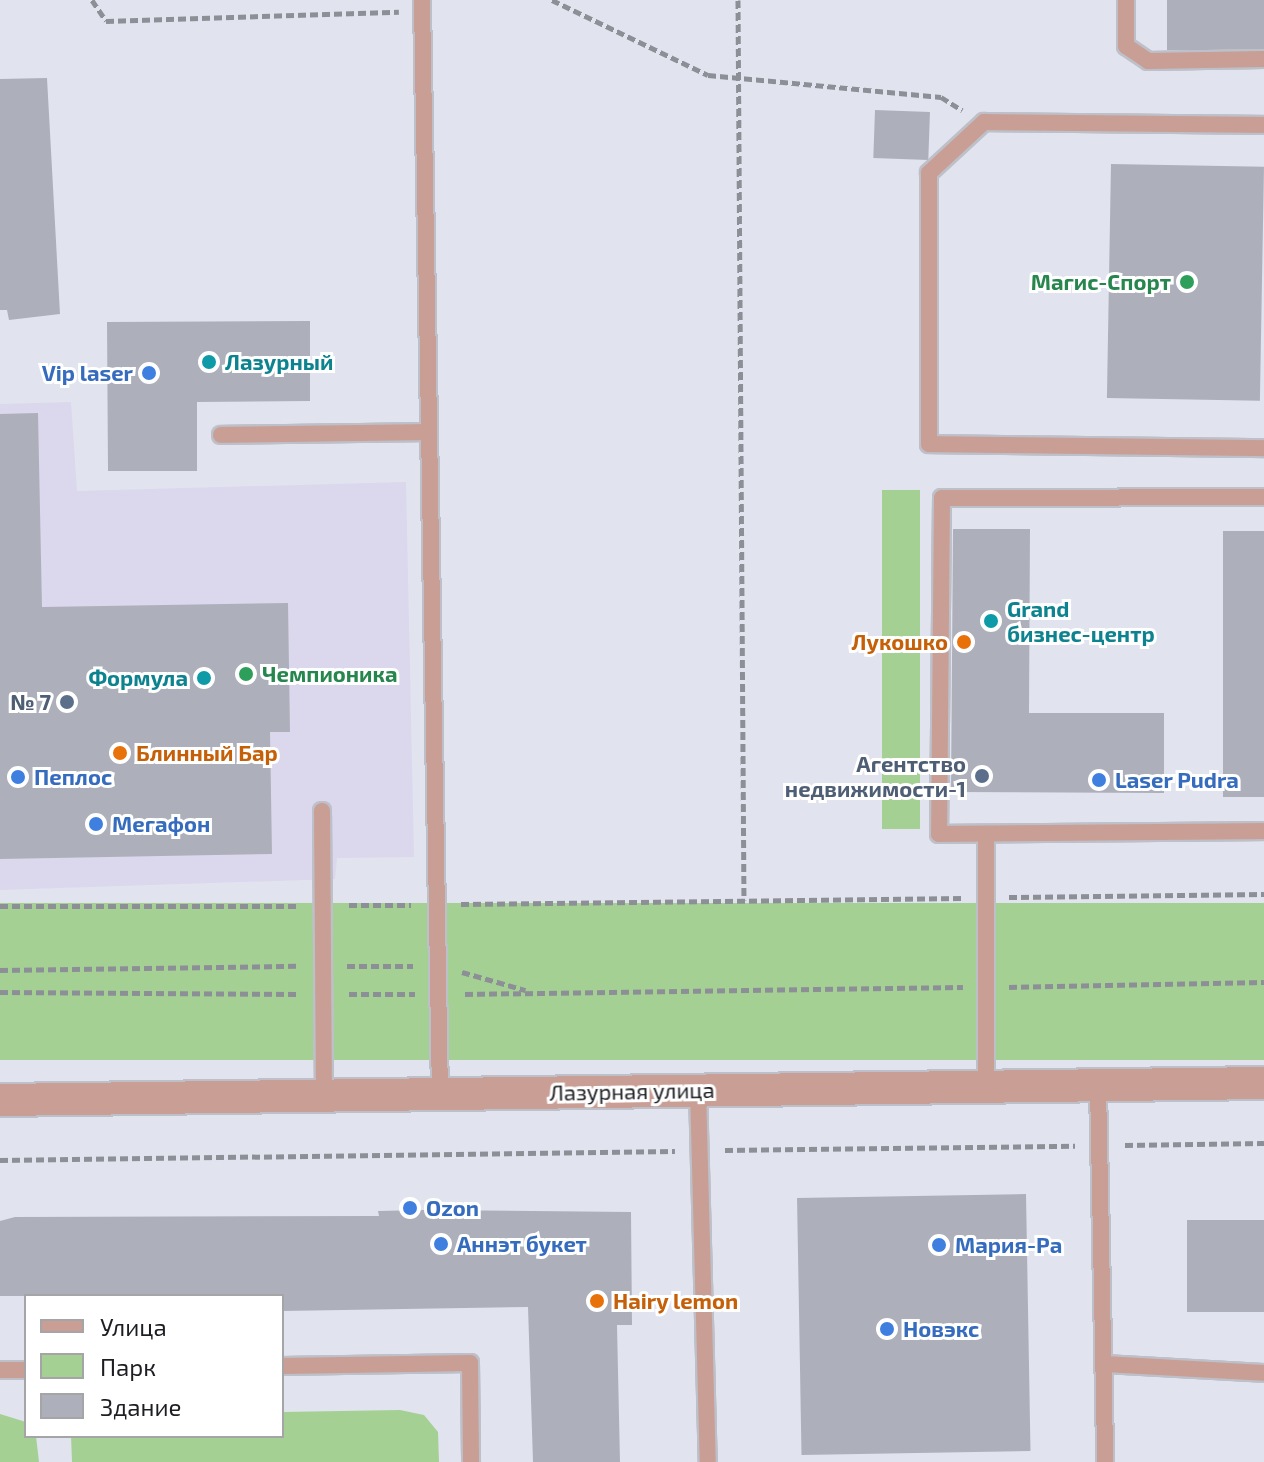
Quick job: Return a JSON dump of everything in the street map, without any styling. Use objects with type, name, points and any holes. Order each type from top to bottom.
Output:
[{"type":"street","name":"Лазурная улица","points":[[0,1100],[1264,1083]]},
{"type":"lane","points":[[1126,0],[1126,46],[1148,61],[1264,59]]},
{"type":"lane","points":[[421,3],[424,432],[440,1094]]},
{"type":"lane","points":[[1264,125],[984,122],[929,173],[929,444],[1264,448]]},
{"type":"lane","points":[[221,435],[424,432]]},
{"type":"lane","points":[[1264,497],[942,498],[939,834],[1264,831]]},
{"type":"lane","points":[[322,811],[324,1096]]},
{"type":"lane","points":[[986,834],[986,1086]]},
{"type":"lane","points":[[1098,1085],[1105,1462]]},
{"type":"lane","points":[[698,1090],[708,1462]]},
{"type":"lane","points":[[284,1366],[470,1363],[471,1462]]},
{"type":"lane","points":[[1104,1364],[1264,1373]]},
{"type":"lane","points":[[0,1370],[24,1370]]},
{"type":"path","points":[[92,0],[106,21],[385,17],[421,3]]},
{"type":"path","points":[[552,0],[708,75],[941,97],[984,122]]},
{"type":"path","points":[[738,0],[744,900]]},
{"type":"path","points":[[0,906],[322,906],[1264,894]]},
{"type":"path","points":[[0,970],[438,966],[534,993]]},
{"type":"path","points":[[0,992],[438,994],[1264,982]]},
{"type":"path","points":[[0,1160],[1264,1143]]},
{"type":"shaded area","points":[[71,402],[77,491],[406,482],[414,857],[337,858],[335,879],[0,890],[0,404]]},
{"type":"green space","points":[[882,490],[920,490],[920,829],[882,829]]},
{"type":"green space","points":[[0,903],[1264,903],[1264,1060],[0,1060]]},
{"type":"green space","points":[[400,1410],[424,1415],[438,1432],[439,1462],[72,1462],[71,1438],[284,1438],[284,1412]]},
{"type":"green space","points":[[0,1414],[24,1421],[24,1438],[36,1438],[39,1462],[0,1462]]},
{"type":"building","points":[[1167,0],[1264,0],[1264,50],[1167,50]]},
{"type":"building","points":[[47,78],[60,314],[9,320],[7,310],[0,310],[0,79]]},
{"type":"building","points":[[875,110],[930,112],[928,160],[873,158]]},
{"type":"building","name":"Магис-Спорт","points":[[1111,164],[1264,167],[1260,401],[1107,398]]},
{"type":"building","name":"Лазурный","points":[[310,321],[310,401],[197,402],[197,471],[108,471],[107,322]]},
{"type":"building","points":[[38,413],[42,607],[288,603],[290,732],[270,732],[272,854],[0,859],[0,414]]},
{"type":"building","name":"Grand бизнес-центр","points":[[953,529],[1030,529],[1029,713],[1164,713],[1164,793],[951,792]]},
{"type":"building","points":[[1223,531],[1264,531],[1264,797],[1223,797]]},
{"type":"building","points":[[1026,1194],[1030,1451],[802,1455],[797,1198]]},
{"type":"building","points":[[378,1211],[631,1212],[632,1325],[617,1325],[620,1462],[533,1462],[528,1307],[284,1311],[284,1294],[0,1296],[0,1221],[15,1217],[379,1216]]},
{"type":"building","points":[[1187,1220],[1264,1220],[1264,1312],[1187,1312]]},
{"type":"place","name":"Магис-Спорт","points":[[1187,282]]},
{"type":"place","name":"Лазурный","points":[[209,362]]},
{"type":"place","name":"Vip laser","points":[[149,373]]},
{"type":"place","name":"Grand бизнес-центр","points":[[991,621]]},
{"type":"place","name":"Лукошко","points":[[964,642]]},
{"type":"place","name":"Чемпионика","points":[[246,674]]},
{"type":"place","name":"Формула","points":[[204,678]]},
{"type":"place","name":"№ 7","points":[[67,702]]},
{"type":"place","name":"Блинный Бар","points":[[120,753]]},
{"type":"place","name":"Агентство недвижимости-1","points":[[982,776]]},
{"type":"place","name":"Пеплос","points":[[18,777]]},
{"type":"place","name":"Laser Pudra","points":[[1099,780]]},
{"type":"place","name":"Мегафон","points":[[96,824]]},
{"type":"place","name":"Ozon","points":[[410,1208]]},
{"type":"place","name":"Аннэт букет","points":[[441,1244]]},
{"type":"place","name":"Мария-Ра","points":[[939,1245]]},
{"type":"place","name":"Hairy lemon","points":[[597,1301]]},
{"type":"place","name":"Новэкс","points":[[887,1329]]}]
